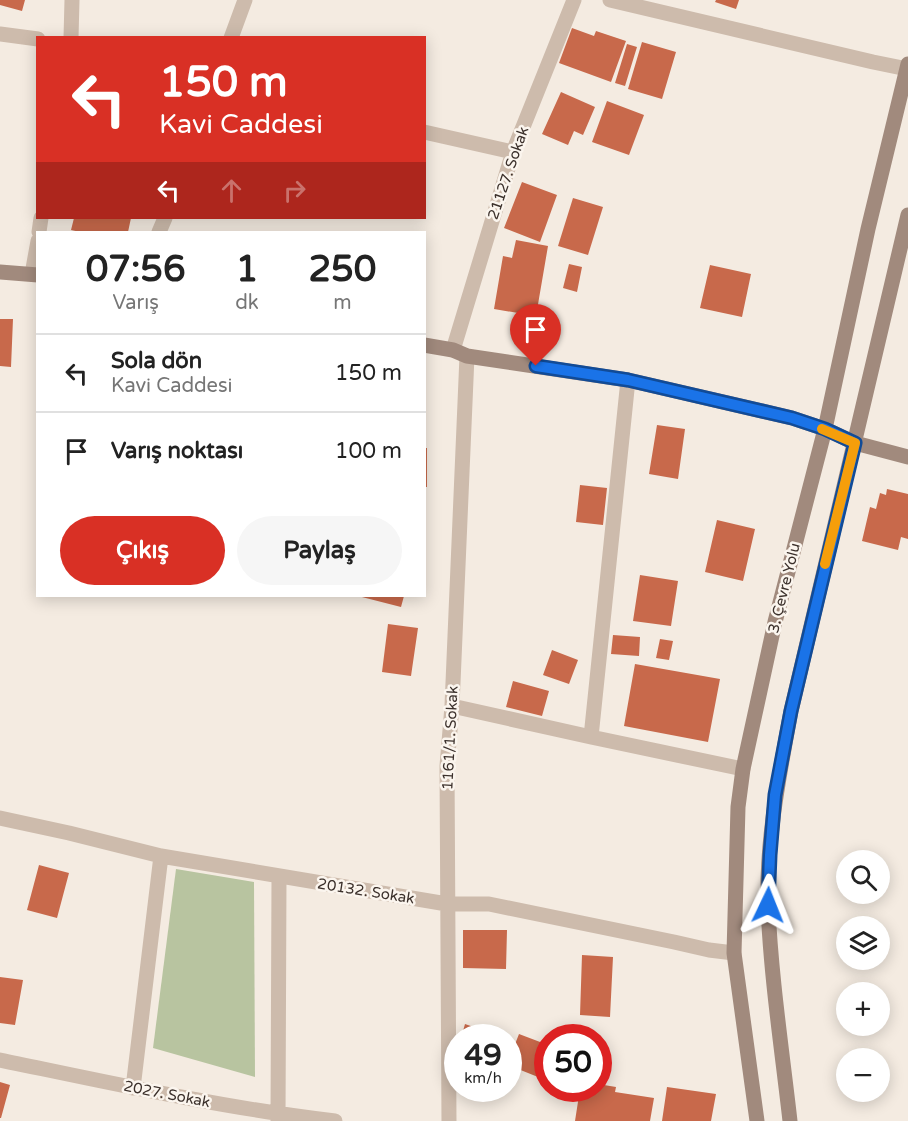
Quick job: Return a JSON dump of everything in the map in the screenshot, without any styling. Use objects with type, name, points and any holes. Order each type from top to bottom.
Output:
[{"type":"main road","name":"3. Çevre Yolu","points":[[758,1121],[734,953],[738,807],[743,769],[775,622],[825,429],[868,229],[907,66]]},
{"type":"main road","points":[[790,1121],[768,905],[775,795],[791,711],[908,215]]},
{"type":"main road","points":[[0,272],[35,275]]},
{"type":"main road","points":[[426,345],[628,380],[792,418],[825,429],[855,443],[908,457]]},
{"type":"street","points":[[71,36],[72,0]]},
{"type":"street","points":[[232,36],[245,0]]},
{"type":"street","name":"21127. Sokak","points":[[460,353],[513,152],[574,0]]},
{"type":"street","points":[[610,0],[873,63],[907,66]]},
{"type":"street","points":[[0,34],[36,39]]},
{"type":"street","points":[[426,132],[513,152]]},
{"type":"street","name":"1161/1. Sokak","points":[[449,1121],[447,766],[452,706],[460,353]]},
{"type":"street","points":[[591,737],[628,380]]},
{"type":"street","points":[[452,706],[743,769]]},
{"type":"street","name":"20132. Sokak","points":[[0,818],[161,856],[447,904],[489,904],[709,950],[734,953]]},
{"type":"street","points":[[133,1088],[161,856]]},
{"type":"street","points":[[279,877],[279,1118]]},
{"type":"street","name":"2027. Sokak","points":[[0,1060],[279,1118],[336,1121]]},
{"type":"green space","points":[[176,869],[254,882],[255,1077],[153,1048]]},
{"type":"building","points":[[0,0],[25,0],[22,11],[0,5]]},
{"type":"building","points":[[716,0],[739,0],[736,9],[715,2]]},
{"type":"building","points":[[572,28],[594,36],[596,31],[626,41],[611,82],[559,63]]},
{"type":"building","points":[[642,42],[676,52],[662,99],[628,89]]},
{"type":"building","points":[[627,44],[637,47],[625,86],[615,83]]},
{"type":"building","points":[[561,92],[595,107],[583,135],[574,131],[568,145],[542,134]]},
{"type":"building","points":[[607,101],[644,115],[629,155],[592,142]]},
{"type":"building","points":[[522,182],[557,195],[540,242],[504,228]]},
{"type":"building","points":[[573,198],[603,207],[588,255],[558,246]]},
{"type":"building","points":[[74,219],[131,219],[128,231],[71,230]]},
{"type":"building","points":[[516,240],[548,246],[536,316],[494,309],[503,256],[512,258]]},
{"type":"building","points":[[569,264],[582,267],[577,292],[563,288]]},
{"type":"building","points":[[710,265],[751,274],[742,317],[700,308]]},
{"type":"building","points":[[0,319],[13,319],[11,367],[0,366]]},
{"type":"building","points":[[657,425],[685,429],[678,479],[649,474]]},
{"type":"building","points":[[426,448],[427,448],[426,487]]},
{"type":"building","points":[[580,485],[607,488],[603,525],[576,522]]},
{"type":"building","points":[[887,489],[908,494],[908,539],[901,537],[898,550],[862,541],[870,507],[876,509],[880,493],[886,495]]},
{"type":"building","points":[[717,520],[755,529],[743,581],[705,572]]},
{"type":"building","points":[[640,575],[678,581],[671,626],[633,621]]},
{"type":"building","points":[[362,597],[404,597],[401,607]]},
{"type":"building","points":[[388,624],[418,628],[411,676],[382,672]]},
{"type":"building","points":[[613,635],[640,637],[639,656],[611,654]]},
{"type":"building","points":[[660,639],[673,641],[669,660],[656,658]]},
{"type":"building","points":[[552,650],[578,660],[569,684],[543,675]]},
{"type":"building","points":[[635,664],[720,679],[708,742],[624,726]]},
{"type":"building","points":[[513,681],[549,691],[542,716],[506,707]]},
{"type":"building","points":[[39,865],[69,873],[57,918],[27,910]]},
{"type":"building","points":[[463,930],[507,930],[506,969],[463,968]]},
{"type":"building","points":[[582,955],[613,957],[610,1017],[580,1015]]},
{"type":"building","points":[[0,977],[23,980],[15,1025],[0,1023]]},
{"type":"building","points":[[522,1035],[534,1040],[534,1075],[522,1071]]},
{"type":"building","points":[[0,1082],[10,1085],[1,1118],[0,1118]]},
{"type":"building","points":[[612,1086],[616,1087],[615,1092],[654,1098],[650,1121],[575,1121],[578,1102],[612,1102]]},
{"type":"building","points":[[667,1087],[716,1094],[711,1121],[662,1121]]},
{"type":"slow traffic","points":[[822,429],[855,443],[825,564]]},
{"type":"route","points":[[536,366],[628,380],[792,418],[825,429],[855,443],[791,711],[775,795],[768,905]]}]
